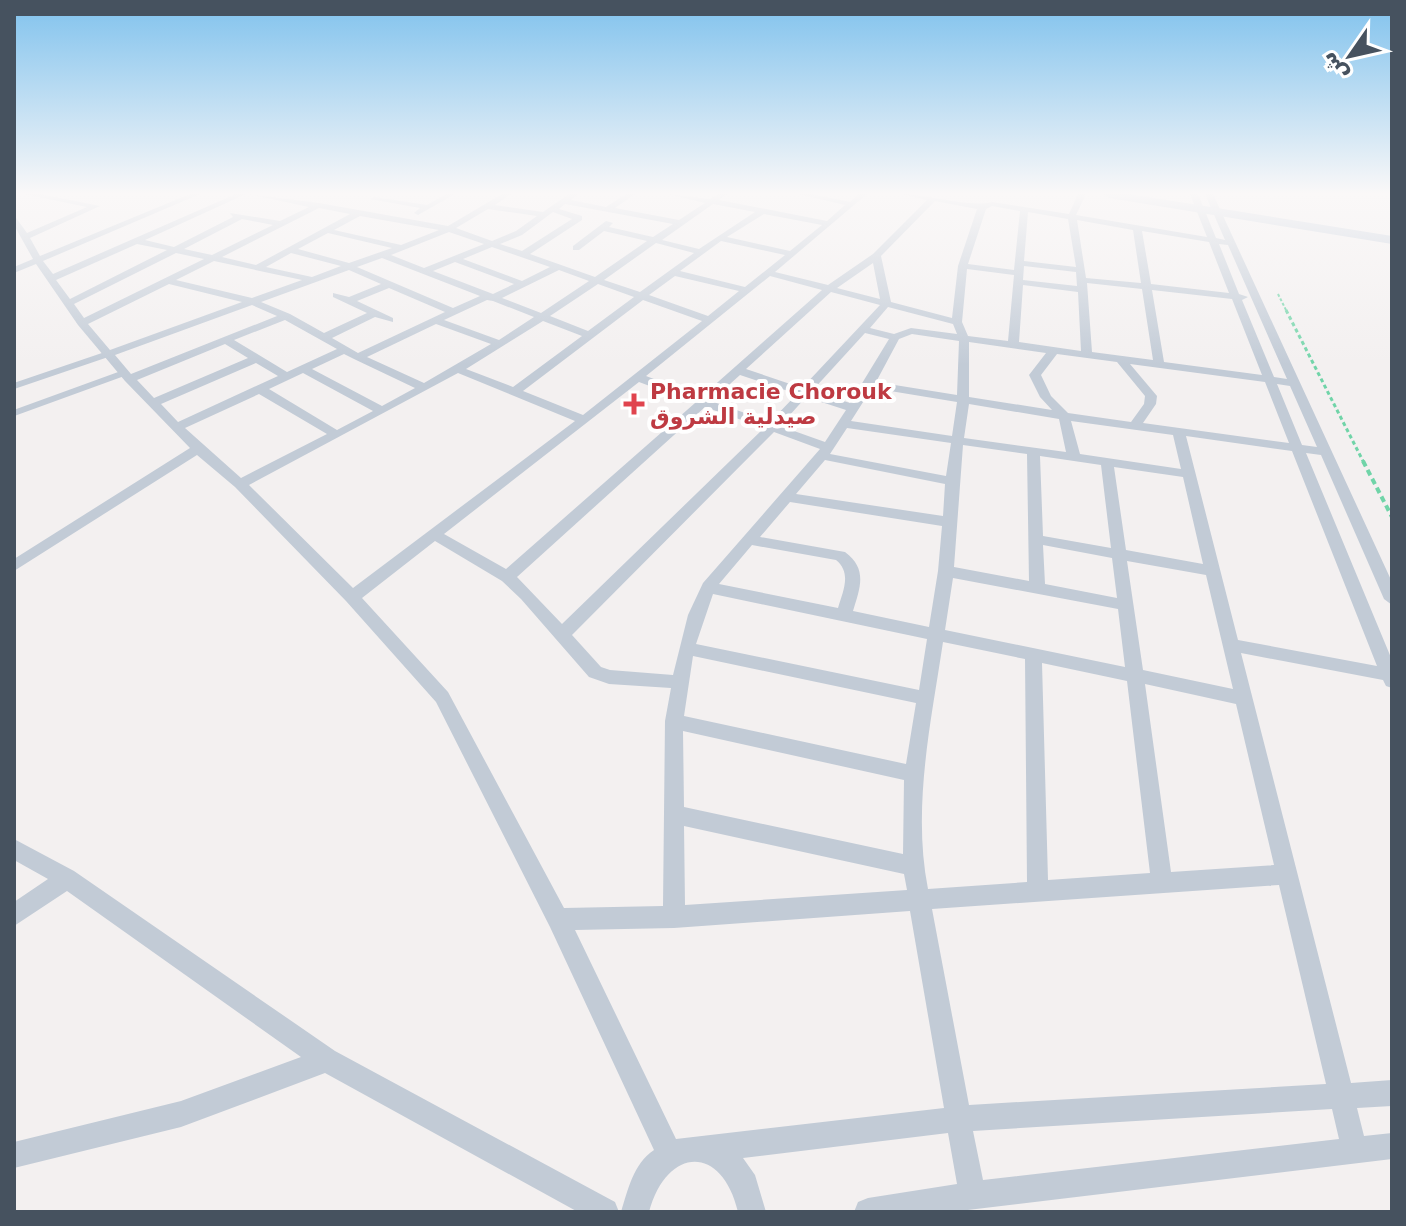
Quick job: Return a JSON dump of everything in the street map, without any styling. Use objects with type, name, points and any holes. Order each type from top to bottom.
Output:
[{"type":"street","points":[[34,251],[82,323],[126,376],[198,449],[240,484],[352,597],[442,697],[558,919],[669,1153]]},
{"type":"street","points":[[14,270],[59,251]]},
{"type":"street","points":[[52,278],[113,251]]},
{"type":"street","points":[[69,303],[172,251]]},
{"type":"street","points":[[180,251],[312,279]]},
{"type":"street","points":[[82,323],[226,251]]},
{"type":"street","points":[[257,268],[287,251]]},
{"type":"street","points":[[293,251],[347,266],[453,312]]},
{"type":"street","points":[[108,354],[390,251]]},
{"type":"street","points":[[424,271],[474,251]]},
{"type":"street","points":[[512,251],[710,320]]},
{"type":"street","points":[[523,255],[529,251]]},
{"type":"street","points":[[240,484],[382,411],[500,344],[600,280],[638,251]]},
{"type":"street","points":[[779,251],[792,254]]},
{"type":"street","points":[[352,597],[584,420],[795,251]]},
{"type":"street","points":[[507,577],[829,289],[881,251]]},
{"type":"street","points":[[968,251],[963,266],[957,322],[964,338],[963,401],[952,481],[946,571],[914,774],[913,866],[972,1195]]},
{"type":"street","points":[[1013,345],[1021,251]]},
{"type":"street","points":[[1077,251],[1087,354]]},
{"type":"street","points":[[1140,251],[1159,364]]},
{"type":"street","points":[[1223,251],[1235,296],[1267,379],[1391,677]]},
{"type":"street","points":[[1226,251],[1254,298],[1392,599]]},
{"type":"street","points":[[514,392],[702,252]]},
{"type":"street","points":[[381,254],[591,336]]},
{"type":"street","points":[[876,256],[886,304]]},
{"type":"street","points":[[456,259],[522,284]]},
{"type":"street","points":[[963,266],[1254,298]]},
{"type":"street","points":[[141,267],[184,273]]},
{"type":"street","points":[[358,357],[558,267]]},
{"type":"street","points":[[675,273],[746,290]]},
{"type":"street","points":[[768,273],[957,322]]},
{"type":"street","points":[[1019,273],[1081,280]]},
{"type":"street","points":[[170,281],[250,301],[286,316],[358,357],[424,388]]},
{"type":"street","points":[[349,301],[387,285]]},
{"type":"street","points":[[336,295],[389,320]]},
{"type":"street","points":[[562,634],[772,427],[886,304]]},
{"type":"street","points":[[324,337],[376,313]]},
{"type":"street","points":[[126,376],[286,316]]},
{"type":"street","points":[[436,321],[500,344]]},
{"type":"street","points":[[863,329],[895,337],[914,331],[1294,383]]},
{"type":"street","points":[[674,917],[674,721],[686,648],[708,587],[825,452],[845,424],[895,337]]},
{"type":"street","points":[[226,340],[287,377]]},
{"type":"street","points":[[178,427],[346,349]]},
{"type":"street","points":[[1054,350],[1035,375],[1037,385],[1064,416],[1074,457]]},
{"type":"street","points":[[153,403],[257,358]]},
{"type":"street","points":[[1119,358],[1151,396],[1150,404],[1135,425]]},
{"type":"street","points":[[303,369],[382,411]]},
{"type":"street","points":[[457,369],[584,420]]},
{"type":"street","points":[[740,371],[852,408]]},
{"type":"street","points":[[637,377],[772,427],[825,452],[952,481]]},
{"type":"street","points":[[869,384],[963,401],[1326,452]]},
{"type":"street","points":[[260,389],[337,435]]},
{"type":"street","points":[[845,424],[1189,474]]},
{"type":"street","points":[[1178,431],[1354,1148]]},
{"type":"street","points":[[14,566],[198,449]]},
{"type":"street","points":[[1033,451],[1037,588]]},
{"type":"street","points":[[1107,462],[1121,554],[1132,674],[1162,883]]},
{"type":"street","points":[[786,497],[949,522]]},
{"type":"street","points":[[435,535],[507,577],[600,675],[680,682]]},
{"type":"street","points":[[1035,539],[1213,571]]},
{"type":"street","points":[[750,540],[840,556],[851,562],[855,570],[844,614]]},
{"type":"street","points":[[946,571],[1125,605]]},
{"type":"street","points":[[708,587],[1243,698]]},
{"type":"street","points":[[1231,645],[1391,677]]},
{"type":"street","points":[[686,648],[925,698]]},
{"type":"street","points":[[1033,653],[1038,891]]},
{"type":"street","points":[[674,721],[914,774]]},
{"type":"street","points":[[672,814],[913,866]]},
{"type":"street","points":[[14,849],[67,878],[326,1060],[605,1212]]},
{"type":"street","points":[[558,919],[674,917],[1286,874]]},
{"type":"street","points":[[14,915],[67,878]]},
{"type":"street","points":[[14,1155],[181,1114],[326,1060]]},
{"type":"street","points":[[635,1212],[637,1196],[650,1171],[669,1153],[687,1148],[705,1149],[957,1119],[1392,1093]]},
{"type":"street","points":[[868,1212],[972,1195],[1354,1148],[1392,1146]]},
{"type":"street","points":[[705,1149],[725,1159],[741,1178],[752,1212]]},
{"type":"lane","points":[[14,386],[108,354]]},
{"type":"lane","points":[[14,413],[126,376]]},
{"type":"path","points":[[1278,294],[1392,517]]},
{"type":"place","name":"Pharmacie Chorouk صيدلية الشروق","points":[[634,404]]}]
